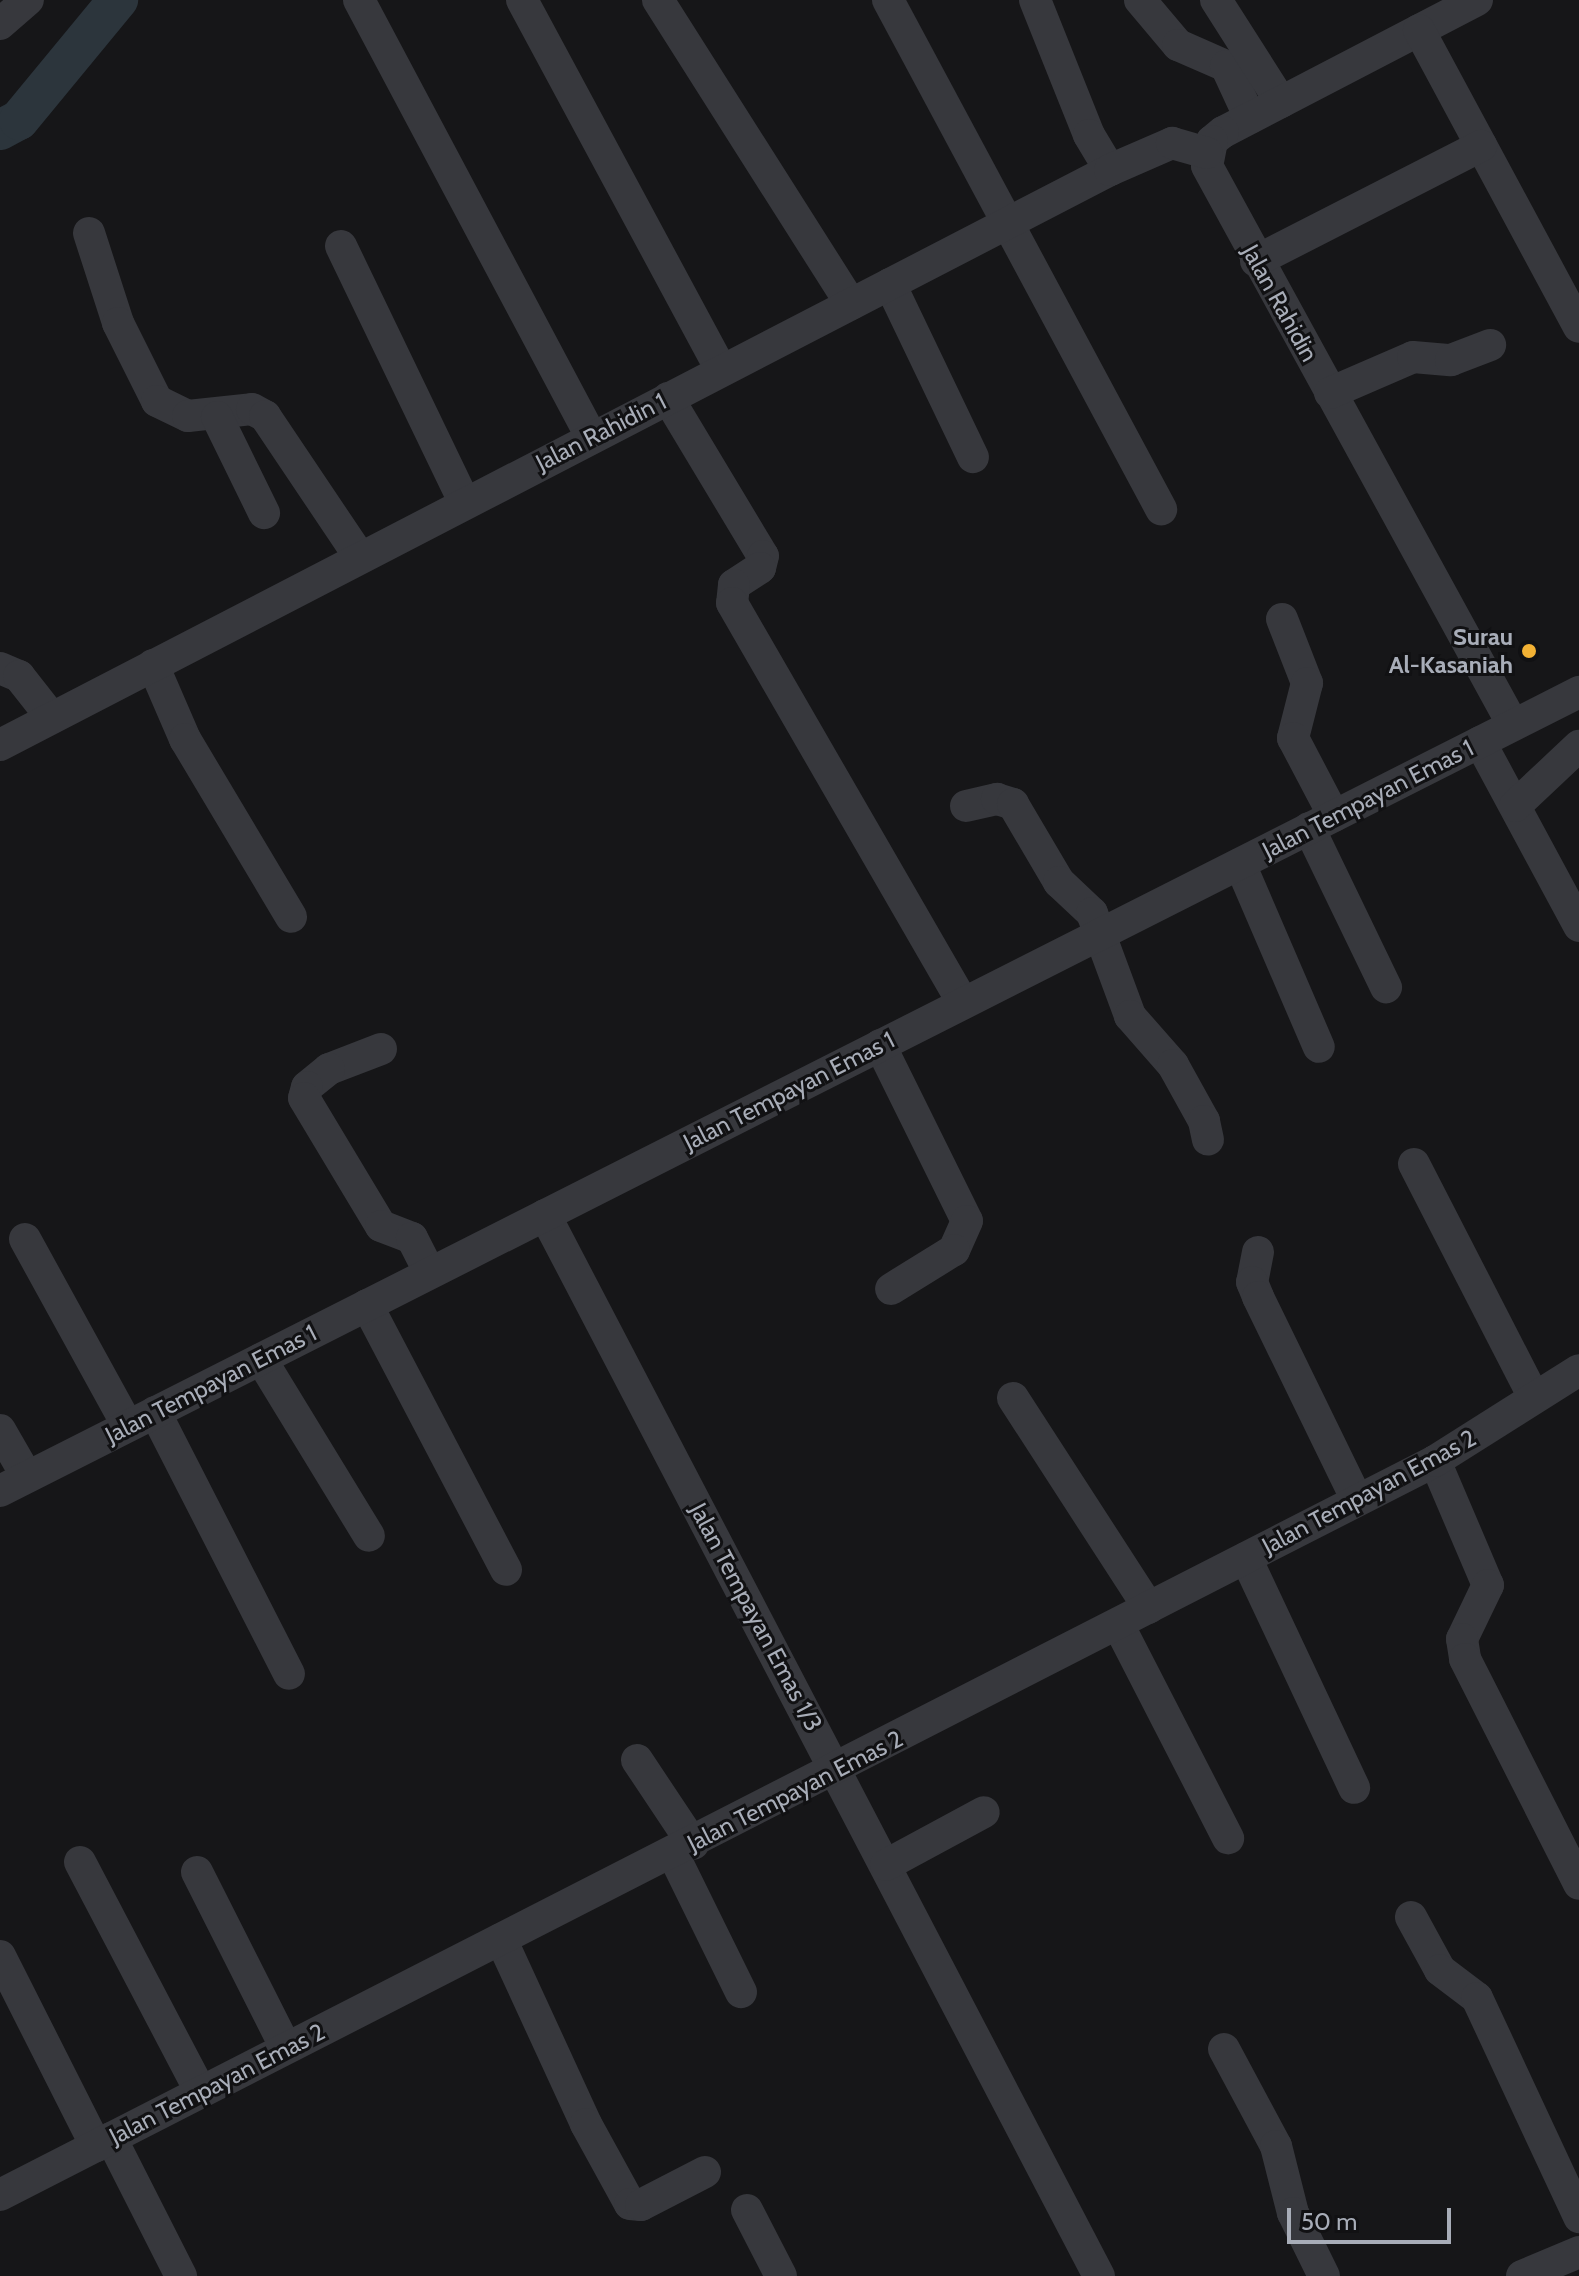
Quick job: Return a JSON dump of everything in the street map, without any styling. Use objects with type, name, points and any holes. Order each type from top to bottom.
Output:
[{"type":"street","points":[[0,24],[28,0]]},
{"type":"street","points":[[359,0],[591,437]]},
{"type":"street","points":[[522,0],[721,370]]},
{"type":"street","points":[[658,0],[851,304]]},
{"type":"street","points":[[888,0],[1161,509]]},
{"type":"street","points":[[1035,0],[1089,135],[1110,170]]},
{"type":"street","points":[[1140,0],[1178,45],[1226,66],[1250,118]]},
{"type":"street","points":[[1216,0],[1281,102]]},
{"type":"street","points":[[1207,153],[1223,132],[1477,0]]},
{"type":"street","points":[[1419,30],[1579,327]]},
{"type":"street","name":"Jalan Rahidin 1","points":[[0,745],[359,556],[1110,170],[1172,143],[1207,153]]},
{"type":"street","points":[[1256,261],[1481,146]]},
{"type":"street","name":"Jalan Rahidin","points":[[1207,153],[1211,180],[1513,725]]},
{"type":"street","points":[[89,233],[118,323],[157,401],[188,416],[217,417],[252,409],[265,416],[359,556]]},
{"type":"street","points":[[341,246],[464,502]]},
{"type":"street","points":[[890,284],[973,457]]},
{"type":"street","points":[[1330,393],[1413,357],[1451,360],[1490,345]]},
{"type":"street","points":[[668,398],[763,556],[760,568],[734,585],[732,603],[963,1003]]},
{"type":"street","points":[[217,417],[264,513]]},
{"type":"street","points":[[1282,619],[1307,683],[1293,738],[1321,822],[1386,987]]},
{"type":"street","points":[[153,665],[185,739],[291,917]]},
{"type":"street","points":[[0,668],[19,676],[52,718]]},
{"type":"street","name":"Jalan Tempayan Emas 1","points":[[13,1484],[1579,692]]},
{"type":"street","points":[[1480,742],[1579,926]]},
{"type":"street","points":[[1515,806],[1579,746]]},
{"type":"street","points":[[966,806],[997,799],[1013,804],[1059,882],[1092,913],[1103,933],[1130,1016],[1173,1065],[1204,1121],[1208,1140]]},
{"type":"street","points":[[1240,864],[1319,1047]]},
{"type":"street","points":[[880,1045],[967,1221],[965,1236],[954,1250],[891,1289]]},
{"type":"street","points":[[381,1049],[362,1052],[317,1077],[304,1098],[381,1226],[408,1235],[430,1273]]},
{"type":"street","points":[[1414,1164],[1534,1397]]},
{"type":"street","name":"Jalan Tempayan Emas 1/3","points":[[545,1215],[1099,2276]]},
{"type":"street","points":[[25,1239],[142,1419],[289,1674]]},
{"type":"street","points":[[1258,1252],[1252,1282],[1357,1500]]},
{"type":"street","points":[[367,1305],[506,1570]]},
{"type":"street","points":[[261,1359],[369,1536]]},
{"type":"street","name":"Jalan Tempayan Emas 2","points":[[0,2195],[683,1849],[1435,1461],[1579,1370]]},
{"type":"street","points":[[1013,1398],[1149,1608]]},
{"type":"street","points":[[0,1430],[13,1484]]},
{"type":"street","points":[[1435,1461],[1488,1585],[1462,1639],[1465,1659],[1579,1884]]},
{"type":"street","points":[[1246,1558],[1354,1788]]},
{"type":"street","points":[[1118,1624],[1228,1838]]},
{"type":"street","points":[[637,1760],[683,1849],[741,1992]]},
{"type":"street","points":[[886,1865],[984,1812]]},
{"type":"street","points":[[80,1862],[201,2092]]},
{"type":"street","points":[[197,1872],[286,2048]]},
{"type":"street","points":[[1411,1917],[1440,1970],[1477,1998],[1579,2217]]},
{"type":"street","points":[[501,1939],[626,2199],[641,2205],[705,2172]]},
{"type":"street","points":[[0,1956],[181,2276]]},
{"type":"street","points":[[1224,2049],[1276,2146],[1293,2213],[1324,2276]]},
{"type":"street","points":[[747,2210],[781,2276]]},
{"type":"street","points":[[1522,2276],[1579,2252]]},
{"type":"waterway","points":[[0,130],[19,120],[118,0]]},
{"type":"place","name":"Surau Al-Kasaniah","points":[[1529,651]]}]
